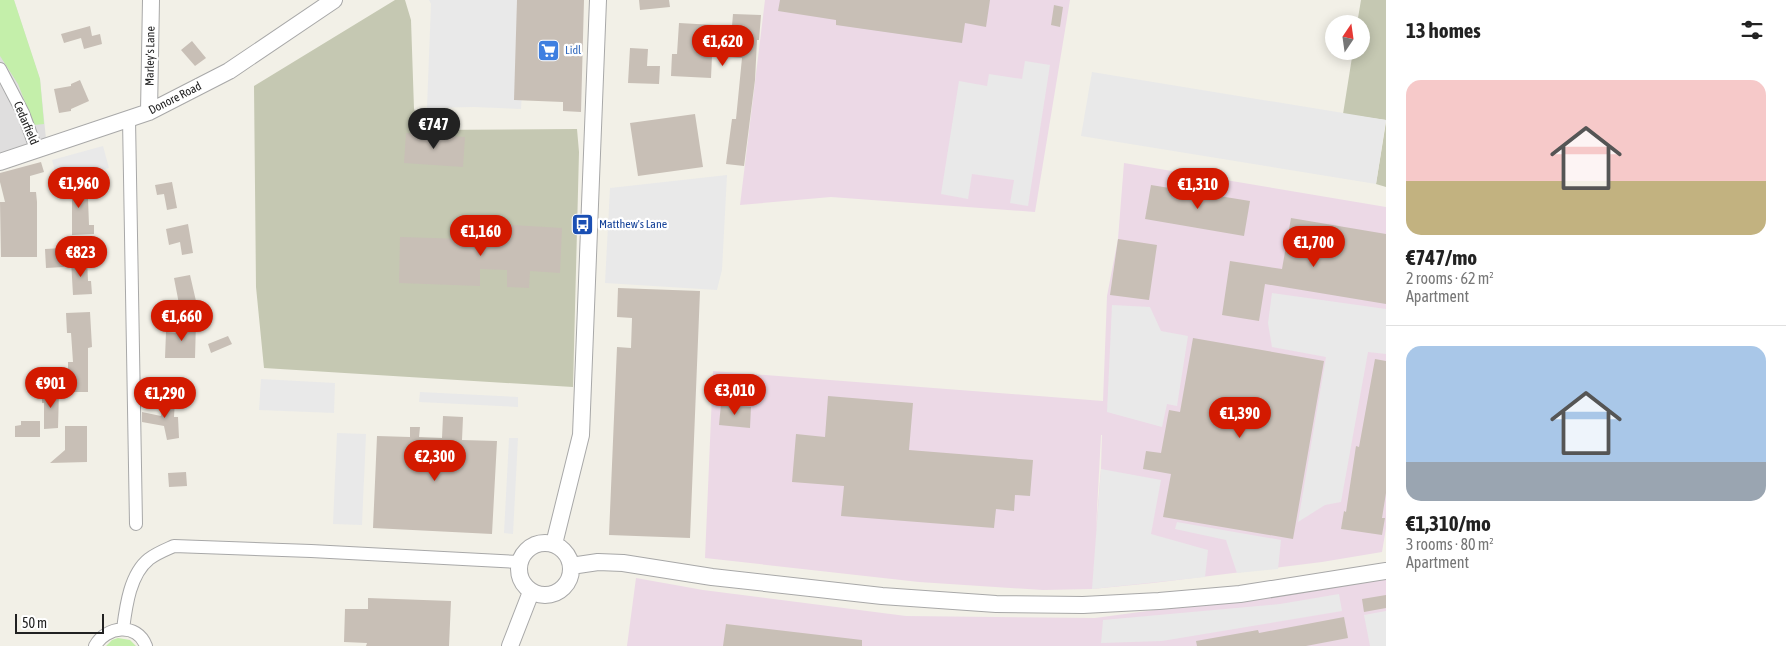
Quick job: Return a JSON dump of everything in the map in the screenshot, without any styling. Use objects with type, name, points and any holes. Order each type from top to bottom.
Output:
[{"type":"street","name":"Marley's Lane","points":[[149,112],[151,0]]},
{"type":"street","name":"Donore Road","points":[[0,162],[38,151],[149,112],[229,71],[334,0]]},
{"type":"street","points":[[554,544],[581,435],[598,0]]},
{"type":"street","name":"Cedarfield","points":[[0,69],[23,113],[38,151]]},
{"type":"street","points":[[129,119],[136,524]]},
{"type":"street","points":[[543,542],[554,544],[568,556],[571,576],[565,586],[556,593],[544,596],[532,592],[525,587],[518,574],[519,562],[523,553],[534,544],[543,542]]},
{"type":"street","points":[[123,629],[136,575],[147,560],[159,552],[174,546],[519,562]]},
{"type":"street","points":[[571,566],[598,562],[623,563],[712,577],[882,596],[996,604],[1074,605],[1159,601],[1240,594],[1386,571]]},
{"type":"street","points":[[510,646],[532,592]]},
{"type":"street","points":[[95,646],[101,637],[111,630],[123,629],[137,634],[146,646]]},
{"type":"shaded area","points":[[0,0],[14,0],[40,79],[46,139],[0,153]]},
{"type":"shaded area","points":[[395,0],[405,0],[411,20],[414,109],[425,130],[577,129],[579,152],[573,387],[264,368],[256,287],[254,86]]},
{"type":"shaded area","points":[[429,0],[518,0],[524,64],[521,109],[427,108],[431,4]]},
{"type":"shaded area","points":[[765,0],[1070,0],[1035,212],[831,197],[740,205]]},
{"type":"shaded area","points":[[1361,0],[1386,0],[1386,120],[1343,114],[1352,60],[1370,60],[1370,15],[1358,15]]},
{"type":"shaded area","points":[[1025,61],[1050,65],[1028,206],[1010,203],[1014,180],[972,174],[968,199],[941,194],[959,81],[987,86],[989,74],[1022,79]]},
{"type":"shaded area","points":[[1092,72],[1386,120],[1376,184],[1081,136]]},
{"type":"shaded area","points":[[1386,122],[1386,187],[1376,184]]},
{"type":"shaded area","points":[[103,146],[109,168],[58,182],[52,160]]},
{"type":"shaded area","points":[[1124,163],[1386,207],[1386,528],[1382,552],[1322,562],[1153,583],[1092,589],[1043,590],[919,582],[705,558],[713,371],[1103,401],[1107,296],[1118,239]],"holes":[[[1102,435],[1101,469],[1096,529]]]},
{"type":"shaded area","points":[[727,175],[722,270],[717,290],[605,283],[610,188]]},
{"type":"shaded area","points":[[1272,293],[1386,309],[1386,354],[1368,352],[1341,502],[1325,505],[1298,522],[1326,357],[1272,347],[1268,323]]},
{"type":"shaded area","points":[[1112,305],[1150,307],[1161,331],[1188,336],[1177,406],[1167,404],[1162,427],[1107,412]]},
{"type":"shaded area","points":[[261,379],[335,383],[334,413],[259,410]]},
{"type":"shaded area","points":[[420,392],[518,397],[518,407],[419,402]]},
{"type":"shaded area","points":[[337,433],[366,434],[362,525],[333,524]]},
{"type":"shaded area","points":[[509,438],[518,438],[513,534],[504,533]]},
{"type":"shaded area","points":[[1101,469],[1161,480],[1151,534],[1208,550],[1205,577],[1092,589]]},
{"type":"shaded area","points":[[1177,522],[1281,540],[1278,569],[1237,573],[1226,540],[1175,529]]},
{"type":"shaded area","points":[[636,578],[703,590],[906,616],[1095,618],[1386,579],[1386,646],[627,646]]},
{"type":"shaded area","points":[[1339,594],[1342,611],[1162,641],[1101,643],[1103,620],[1280,604]]},
{"type":"shaded area","points":[[1386,611],[1386,646],[1370,646],[1364,615]]},
{"type":"green space","points":[[0,0],[14,0],[40,79],[44,124],[34,125],[18,84],[0,56]]},
{"type":"green space","points":[[118,638],[130,640],[136,646],[106,646],[112,640]]},
{"type":"building","name":"Lidl","points":[[517,0],[584,0],[581,112],[563,111],[563,102],[514,100]]},
{"type":"building","points":[[639,0],[669,0],[670,7],[640,10]]},
{"type":"building","points":[[780,0],[990,0],[986,27],[965,23],[962,43],[836,25],[836,20],[778,11]]},
{"type":"building","points":[[1054,5],[1063,7],[1060,27],[1051,25]]},
{"type":"building","points":[[733,14],[761,15],[744,166],[726,164],[732,119],[736,119],[742,58],[712,56],[711,78],[671,76],[672,54],[677,54],[679,23],[732,26]]},
{"type":"building","points":[[90,26],[92,36],[100,34],[102,44],[84,49],[81,38],[64,43],[61,34]]},
{"type":"building","points":[[192,41],[206,58],[195,66],[181,50]]},
{"type":"building","points":[[630,48],[648,49],[647,66],[660,66],[659,84],[628,83]]},
{"type":"building","points":[[80,80],[89,101],[71,109],[71,111],[59,113],[54,89],[71,86],[71,84]]},
{"type":"building","points":[[695,114],[703,167],[638,176],[630,123]]},
{"type":"building","points":[[406,133],[465,137],[463,167],[404,163]]},
{"type":"building","points":[[41,162],[44,172],[30,176],[30,192],[36,192],[37,202],[37,257],[1,257],[0,202],[5,202],[0,182],[0,173]]},
{"type":"building","points":[[172,182],[177,208],[167,210],[164,194],[157,195],[155,185]]},
{"type":"building","points":[[1151,185],[1250,201],[1244,236],[1145,219]]},
{"type":"building","points":[[59,186],[86,186],[89,225],[94,225],[94,234],[72,235],[72,196],[59,196]]},
{"type":"building","points":[[1291,218],[1386,234],[1386,304],[1265,284],[1259,321],[1222,315],[1230,261],[1282,269]]},
{"type":"building","points":[[188,224],[193,253],[182,255],[180,242],[169,245],[166,229]]},
{"type":"building","points":[[498,224],[562,228],[560,273],[530,271],[529,288],[507,287],[507,270],[480,269],[480,286],[399,283],[400,237],[498,240]]},
{"type":"building","points":[[1118,239],[1157,245],[1149,300],[1110,295]]},
{"type":"building","points":[[63,248],[64,267],[46,268],[45,249]]},
{"type":"building","points":[[87,259],[88,281],[91,281],[92,294],[73,295],[71,260]]},
{"type":"building","points":[[190,275],[196,301],[179,304],[174,278]]},
{"type":"building","points":[[618,288],[700,291],[690,538],[609,535],[617,347],[631,348],[632,318],[617,317]]},
{"type":"building","points":[[90,312],[92,347],[88,348],[88,392],[62,392],[62,376],[68,376],[68,362],[73,362],[71,333],[67,333],[66,313]]},
{"type":"building","points":[[179,322],[196,322],[195,358],[165,358],[166,332],[178,333]]},
{"type":"building","points":[[228,336],[232,344],[211,353],[208,344]]},
{"type":"building","points":[[1193,338],[1324,361],[1293,539],[1163,517],[1171,474],[1143,469],[1146,451],[1161,453],[1169,410],[1180,412]]},
{"type":"building","points":[[1375,359],[1386,361],[1386,493],[1382,518],[1385,518],[1382,535],[1341,529],[1344,511],[1346,512],[1356,446],[1359,447]]},
{"type":"building","points":[[42,391],[59,391],[58,428],[44,429]]},
{"type":"building","points":[[828,396],[913,403],[909,450],[1033,460],[1030,496],[1015,495],[1014,511],[996,509],[994,528],[841,516],[844,486],[792,482],[796,434],[825,437]]},
{"type":"building","points":[[163,399],[175,400],[174,417],[178,417],[179,438],[167,440],[164,426],[142,422],[142,412],[161,416]]},
{"type":"building","points":[[721,404],[751,407],[750,428],[719,425]]},
{"type":"building","points":[[443,416],[463,417],[462,440],[497,441],[492,534],[373,528],[377,436],[410,437],[410,427],[420,427],[419,437],[442,438]]},
{"type":"building","points":[[21,421],[40,421],[40,437],[15,437],[15,426],[21,425]]},
{"type":"building","points":[[65,426],[87,426],[87,462],[50,463],[65,450]]},
{"type":"building","points":[[186,472],[187,486],[169,487],[168,473]]},
{"type":"building","points":[[1386,595],[1386,608],[1364,612],[1362,599]]},
{"type":"building","points":[[368,598],[451,601],[449,646],[366,646],[367,643],[344,642],[345,609],[368,609]]},
{"type":"building","points":[[1344,617],[1348,638],[1306,646],[1197,646],[1196,641],[1258,630],[1259,633]]},
{"type":"building","points":[[726,624],[862,640],[862,646],[723,646]]},
{"type":"place","name":"Lidl","points":[[549,50]]},
{"type":"place","name":"Matthew's Lane","points":[[583,224]]}]
